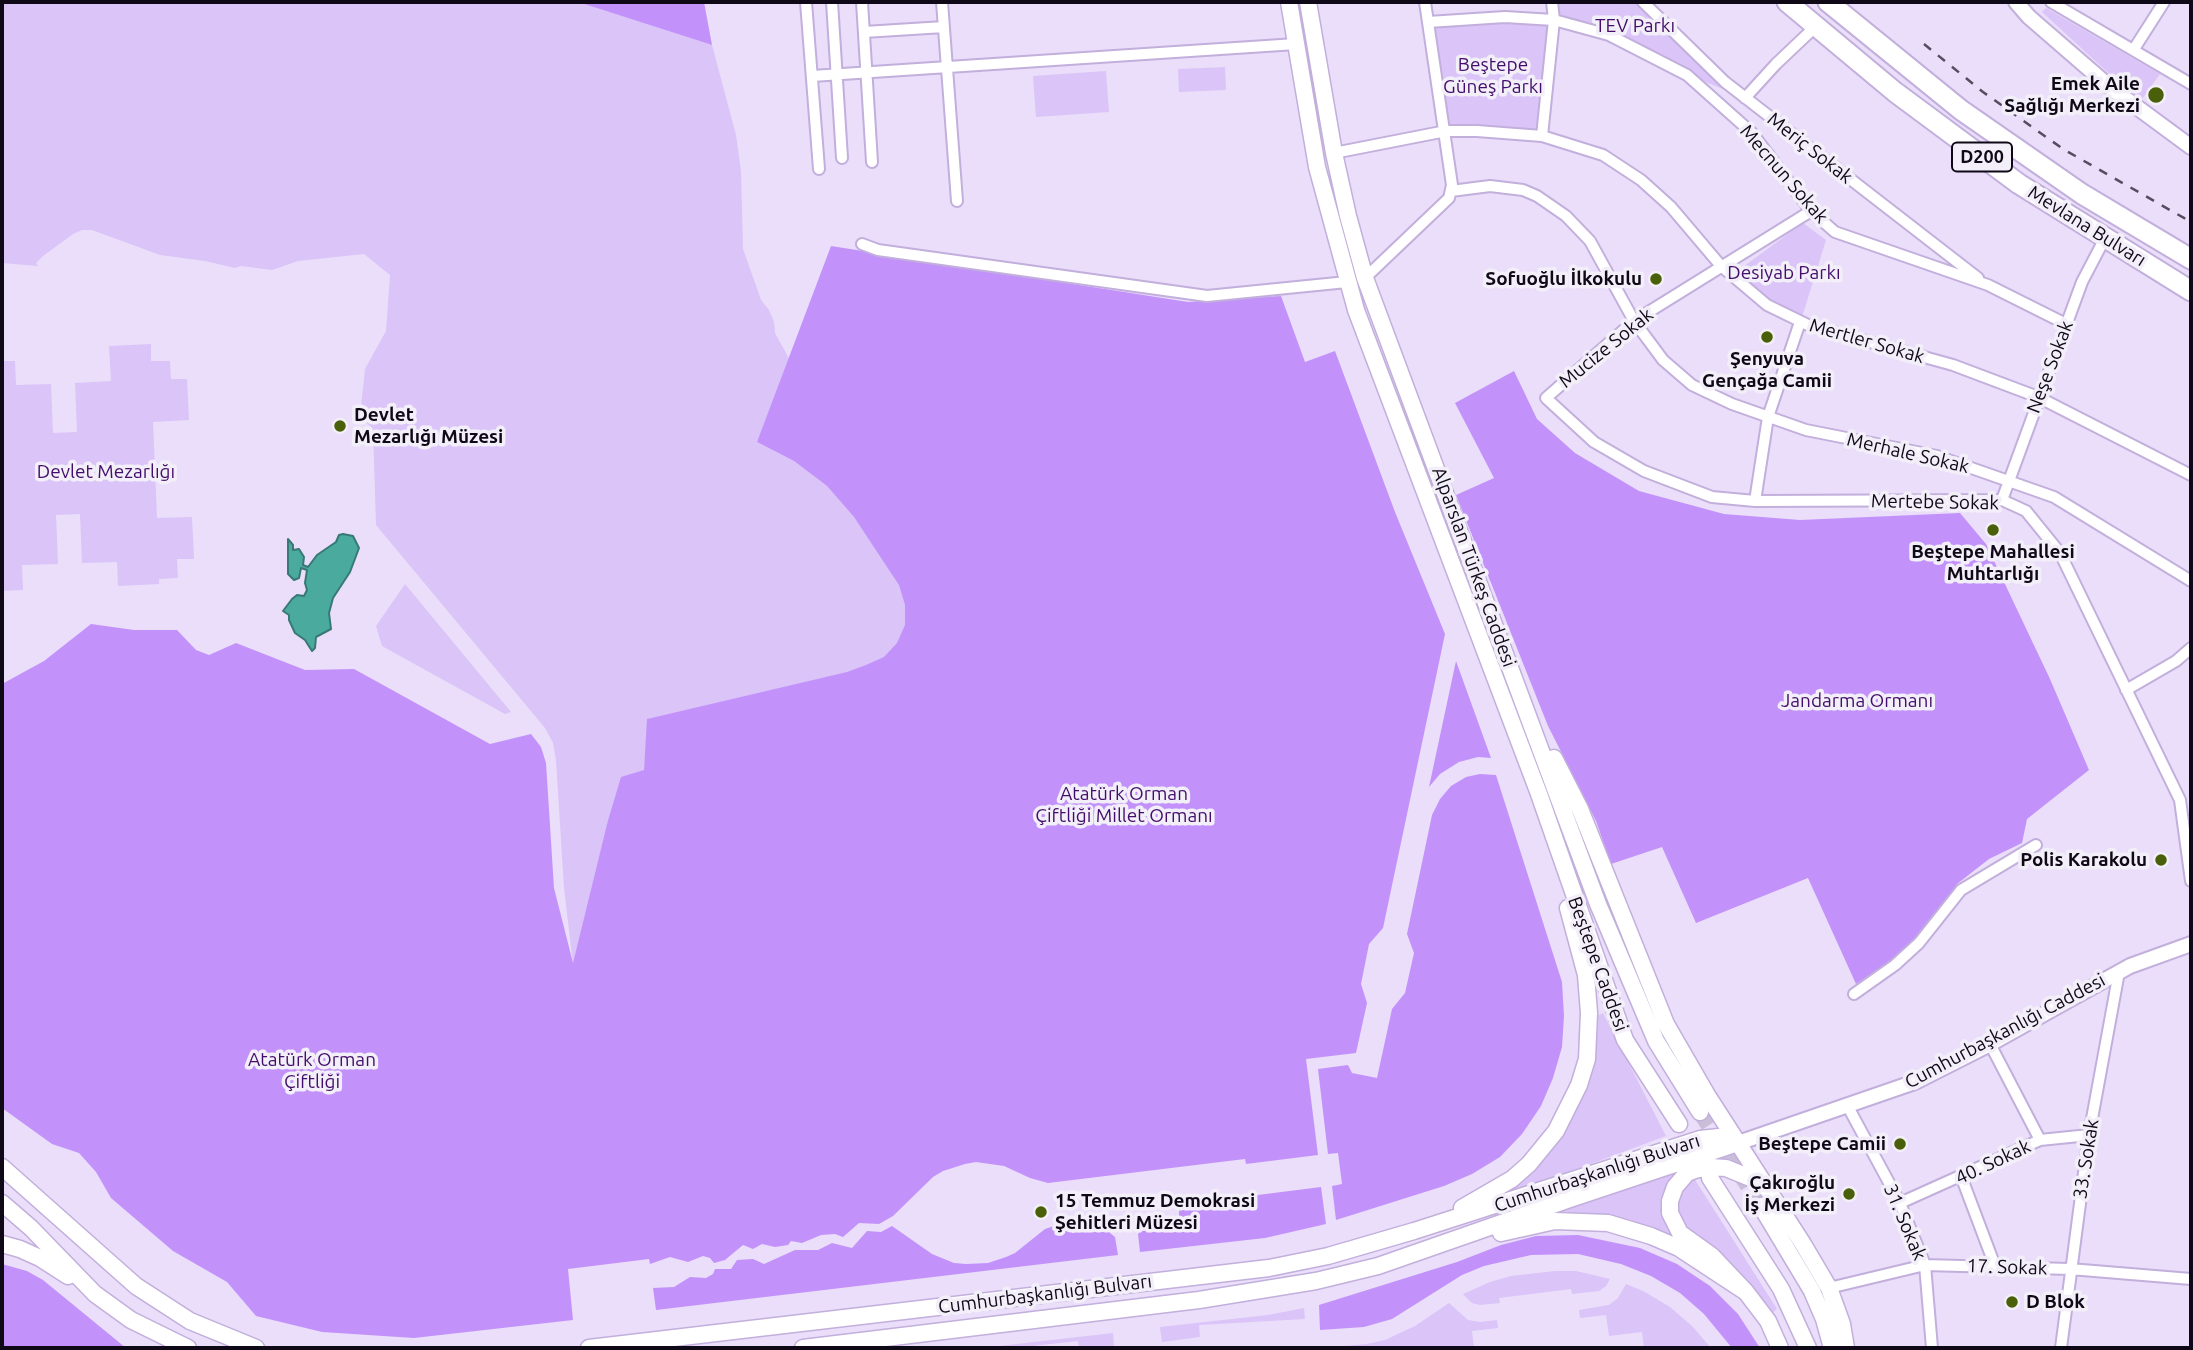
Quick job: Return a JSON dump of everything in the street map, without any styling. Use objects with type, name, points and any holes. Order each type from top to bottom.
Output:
[{"type":"highway","name":"Mevlana Bulvarı","points":[[1787,2],[1962,143],[2019,184],[2191,291]]},
{"type":"highway","name":"Mevlana Bulvarı","points":[[1828,2],[1961,110],[2081,194],[2191,259]]},
{"type":"main road","name":"Alparslan Türkeş Caddesi","points":[[1289,2],[1317,167],[1348,282],[1423,491],[1539,794]]},
{"type":"main road","name":"Alparslan Türkeş Caddesi","points":[[1308,2],[1334,153],[1366,278],[1598,904],[1656,1041],[1700,1112]]},
{"type":"main road","points":[[2016,2],[2029,17],[2111,88],[2191,147]]},
{"type":"main road","points":[[1524,704],[1580,809],[1666,1024],[1707,1096],[1769,1190],[1829,1289],[1842,1324],[1846,1348]]},
{"type":"main road","points":[[1414,1231],[1491,1192],[1530,1164],[1556,1131],[1569,1109],[1587,1059],[1589,1013],[1586,975],[1539,794]]},
{"type":"main road","name":"Beştepe Caddesi","points":[[1539,794],[1625,1040],[1679,1124]]},
{"type":"main road","name":"Cumhurbaşkanlığı Caddesi","points":[[1738,1143],[1915,1082],[2142,960],[2191,944]]},
{"type":"main road","name":"Cumhurbaşkanlığı Bulvarı","points":[[589,1348],[1269,1268],[1328,1256],[1414,1231],[1700,1139],[1719,1137],[1738,1143]]},
{"type":"main road","name":"Cumhurbaşkanlığı Bulvarı","points":[[803,1348],[1199,1300],[1316,1281],[1378,1266],[1738,1143]]},
{"type":"main road","points":[[2,1167],[136,1286],[190,1321],[256,1348]]},
{"type":"main road","points":[[1769,1190],[1744,1174],[1726,1168],[1710,1167],[1687,1173],[1680,1179],[1670,1202],[1672,1218],[1679,1233],[1713,1256],[1746,1292],[1768,1321],[1780,1348]]},
{"type":"main road","points":[[1710,1178],[1781,1289],[1808,1348]]},
{"type":"main road","points":[[2,1203],[31,1228],[95,1294]]},
{"type":"main road","points":[[1761,1206],[1812,1290],[1832,1348]]},
{"type":"main road","points":[[1378,1266],[1417,1260],[1516,1228],[1555,1221],[1590,1220],[1626,1227],[1679,1248],[1746,1292]]},
{"type":"main road","points":[[2,1244],[40,1258],[131,1320],[188,1348]]},
{"type":"street","points":[[806,2],[819,169]]},
{"type":"street","points":[[832,2],[842,158]]},
{"type":"street","points":[[862,2],[872,162]]},
{"type":"street","points":[[942,2],[957,201]]},
{"type":"street","points":[[1366,278],[1449,198],[1451,191],[1446,131],[1425,2]]},
{"type":"street","points":[[1542,136],[1554,20],[1552,2]]},
{"type":"street","name":"Meriç Sokak","points":[[1643,2],[1725,82],[1985,284]]},
{"type":"street","points":[[2051,2],[2191,85]]},
{"type":"street","points":[[2134,49],[2164,2]]},
{"type":"street","name":"Mecnun Sokak","points":[[1428,22],[1504,17],[1554,20],[1609,35],[1687,75],[1752,133],[1811,211],[1835,232],[1985,284],[2066,324]]},
{"type":"street","points":[[864,32],[944,27]]},
{"type":"street","points":[[1745,98],[1815,27]]},
{"type":"street","points":[[812,76],[1296,44]]},
{"type":"street","name":"Mertler Sokak","points":[[1334,153],[1446,131],[1542,136],[1603,155],[1641,180],[1671,206],[1721,266],[1767,305],[1800,322],[1953,365],[2038,397],[2191,475]]},
{"type":"street","name":"Merhale Sokak","points":[[1451,191],[1490,186],[1523,190],[1566,216],[1590,242],[1634,321],[1663,360],[1692,384],[1732,404],[1806,430],[1937,456],[2054,496],[2191,581]]},
{"type":"street","name":"Mucize Sokak","points":[[1546,398],[1634,321],[1811,211]]},
{"type":"street","name":"Neşe Sokak","points":[[2002,500],[2082,282],[2105,238]]},
{"type":"street","points":[[862,244],[878,250],[1207,296],[1348,282]]},
{"type":"street","points":[[1755,501],[1768,417],[1800,322]]},
{"type":"street","name":"Mertebe Sokak","points":[[1546,398],[1594,442],[1644,471],[1712,497],[1755,501],[2002,500],[2026,511],[2060,553],[2180,800],[2191,881]]},
{"type":"street","points":[[2126,690],[2176,661],[2191,648]]},
{"type":"street","points":[[1854,994],[1895,965],[1919,943],[1961,890],[2036,845]]},
{"type":"street","name":"33. Sokak","points":[[2061,1348],[2089,1135],[2119,972]]},
{"type":"street","points":[[1990,1044],[2040,1140]]},
{"type":"street","name":"31. Sokak","points":[[1847,1105],[1900,1203],[1925,1265],[1932,1348]]},
{"type":"street","name":"40. Sokak","points":[[1900,1203],[2040,1140],[2089,1135]]},
{"type":"street","points":[[1961,1176],[1995,1266]]},
{"type":"street","name":"17. Sokak","points":[[1829,1289],[1925,1265],[2070,1269],[2189,1279]]},
{"type":"green space","points":[[2,2],[578,2],[712,45],[736,135],[741,171],[743,249],[761,300],[774,322],[775,333],[792,364],[757,442],[794,461],[827,486],[854,517],[878,551],[900,585],[905,605],[1020,649],[840,674],[648,719],[644,771],[607,824],[573,964],[564,888],[553,743],[545,728],[376,525],[373,429],[360,416],[365,369],[386,331],[390,275],[364,254],[298,261],[272,270],[241,266],[235,268],[160,255],[92,230],[73,234],[43,256],[36,263],[38,266],[2,263]]},
{"type":"green space","points":[[578,2],[704,2],[712,45]]},
{"type":"green space","name":"Beştepe Güneş Parkı","points":[[1551,2],[1646,2],[1745,98],[1554,20],[1542,136],[1446,131],[1428,22],[1553,20]]},
{"type":"green space","points":[[2046,8],[2160,74],[2140,102],[2042,12]]},
{"type":"green space","points":[[1225,67],[1226,90],[1179,92],[1178,69]]},
{"type":"green space","points":[[1106,71],[1109,112],[1036,117],[1033,76]]},
{"type":"green space","name":"Desiyab Parkı","points":[[1803,223],[1826,240],[1802,317],[1777,305],[1736,272]]},
{"type":"green space","points":[[831,246],[1188,302],[1281,296],[1305,362],[1335,351],[1395,512],[1445,634],[1383,928],[1369,944],[1361,984],[1367,1003],[1356,1053],[1306,1059],[1318,1155],[1246,1164],[1245,1159],[1048,1183],[1004,1166],[976,1162],[965,1164],[933,1177],[893,1216],[879,1224],[859,1223],[843,1237],[835,1234],[821,1235],[802,1243],[791,1241],[788,1245],[775,1247],[762,1244],[753,1249],[743,1245],[725,1260],[714,1263],[703,1256],[688,1262],[670,1257],[650,1264],[649,1259],[568,1269],[573,1320],[414,1338],[322,1332],[256,1316],[227,1282],[173,1251],[111,1198],[96,1172],[79,1153],[52,1144],[2,1108],[2,684],[44,661],[91,624],[134,630],[177,630],[196,650],[209,655],[236,643],[305,670],[354,669],[490,744],[531,734],[541,747],[546,763],[554,888],[573,963],[621,777],[644,770],[647,719],[847,672],[884,657],[897,643],[905,625],[905,605],[899,585],[854,517],[827,486],[794,461],[757,442]]},
{"type":"green space","name":"Devlet Mezarlığı","points":[[151,344],[151,361],[170,361],[171,379],[187,379],[189,420],[153,422],[157,518],[192,517],[194,559],[177,559],[178,578],[159,579],[159,584],[118,586],[117,562],[82,563],[80,514],[56,515],[58,564],[22,565],[23,590],[2,591],[2,361],[15,361],[16,385],[51,384],[53,433],[77,432],[75,383],[111,381],[109,346]]},
{"type":"green space","name":"Jandarma Ormanı","points":[[1514,371],[1537,419],[1575,453],[1639,491],[1724,514],[1800,520],[1960,513],[1986,544],[2050,679],[2089,770],[2027,819],[2022,843],[1989,859],[1957,884],[1946,905],[1899,956],[1856,984],[1808,878],[1696,923],[1662,847],[1611,864],[1596,821],[1548,726],[1456,495],[1494,478],[1455,403]]},
{"type":"green space","points":[[405,584],[511,712],[505,714],[382,646],[376,626]]},
{"type":"green space","points":[[1456,661],[1491,758],[1478,757],[1459,762],[1440,774],[1429,787]]},
{"type":"green space","points":[[1496,775],[1562,982],[1562,1047],[1553,1078],[1541,1106],[1522,1134],[1500,1157],[1472,1174],[1444,1186],[1336,1220],[1332,1186],[1342,1184],[1338,1153],[1328,1154],[1318,1069],[1348,1065],[1352,1073],[1377,1078],[1392,1009],[1405,993],[1414,953],[1407,934],[1432,815],[1451,786],[1466,777]]},
{"type":"green space","points":[[1603,1013],[1666,1136],[1477,1206],[1547,1153],[1595,1017]]},
{"type":"green space","points":[[1684,1166],[1670,1184],[1676,1237],[1647,1226],[1603,1216],[1542,1213]]},
{"type":"green space","points":[[1692,1175],[1777,1309],[1771,1314],[1678,1225],[1677,1192]]},
{"type":"green space","points":[[1321,1187],[1326,1224],[1265,1238],[1140,1252],[1138,1234],[1146,1224],[1179,1220],[1179,1210],[1250,1202],[1250,1196]]},
{"type":"green space","points":[[1070,1224],[1072,1233],[1105,1229],[1115,1237],[1118,1255],[656,1310],[653,1288],[674,1287],[690,1277],[706,1278],[713,1274],[715,1269],[731,1269],[737,1260],[753,1259],[764,1264],[795,1250],[818,1250],[832,1243],[852,1248],[867,1231],[881,1232],[892,1226],[932,1254],[954,1263],[966,1264],[988,1263],[1006,1257],[1045,1229]]},
{"type":"green space","points":[[1578,1235],[1640,1248],[1677,1264],[1710,1286],[1738,1314],[1760,1348],[1732,1348],[1704,1314],[1680,1293],[1651,1276],[1621,1264],[1578,1254],[1531,1255],[1484,1266],[1462,1275],[1392,1319],[1364,1327],[1320,1330],[1319,1305],[1457,1262],[1501,1245],[1536,1236]]},
{"type":"green space","points":[[2,1264],[27,1271],[43,1280],[126,1348],[2,1348]]},
{"type":"green space","points":[[1576,1271],[1610,1279],[1599,1291],[1572,1294],[1571,1289],[1499,1298],[1500,1303],[1480,1305],[1472,1303],[1463,1294],[1511,1276]]},
{"type":"green space","points":[[1626,1284],[1670,1307],[1692,1326],[1711,1348],[1644,1348],[1642,1332],[1609,1336],[1606,1315],[1580,1318],[1579,1310],[1609,1305],[1618,1298]]},
{"type":"green space","points":[[1449,1303],[1468,1320],[1497,1320],[1498,1328],[1472,1331],[1474,1348],[1321,1348],[1385,1340],[1415,1326]]},
{"type":"green space","points":[[1304,1308],[1305,1319],[1199,1325],[1200,1337],[1162,1342],[1160,1327],[1268,1315]]},
{"type":"green space","points":[[1113,1333],[1114,1348],[1079,1348],[1078,1341],[1014,1348],[982,1348]]},
{"type":"shaded area","points":[[343,534],[353,536],[359,548],[350,572],[333,598],[329,613],[331,629],[316,637],[312,651],[305,640],[295,633],[289,615],[283,611],[292,599],[297,595],[304,596],[307,590],[307,570],[301,568],[299,578],[294,580],[288,574],[288,539],[293,550],[299,549],[304,557],[303,565],[308,567],[317,555]]},
{"type":"tunnel","points":[[1700,1112],[1761,1206]]},
{"type":"railway","points":[[1924,44],[1983,92],[2063,149],[2191,222]]},
{"type":"place","name":"Emek Aile Sağlığı Merkezi","points":[[2156,95]]},
{"type":"place","name":"Sofuoğlu İlkokulu","points":[[1656,279]]},
{"type":"place","name":"Şenyuva Gençağa Camii","points":[[1767,337]]},
{"type":"place","name":"Devlet Mezarlığı Müzesi","points":[[340,426]]},
{"type":"place","name":"Beştepe Mahallesi Muhtarlığı","points":[[1993,530]]},
{"type":"place","name":"Polis Karakolu","points":[[2161,860]]},
{"type":"place","name":"Beştepe Camii","points":[[1900,1144]]},
{"type":"place","name":"Çakıroğlu İş Merkezi","points":[[1849,1194]]},
{"type":"place","name":"15 Temmuz Demokrasi Şehitleri Müzesi","points":[[1041,1212]]},
{"type":"place","name":"D Blok","points":[[2012,1302]]},
{"type":"park label","name":"TEV Parkı","points":[[1635,26]]},
{"type":"park label","name":"Atatürk Orman Çiftliği Millet Ormanı","points":[[1124,805]]},
{"type":"park label","name":"Atatürk Orman Çiftliği","points":[[312,1071]]}]
